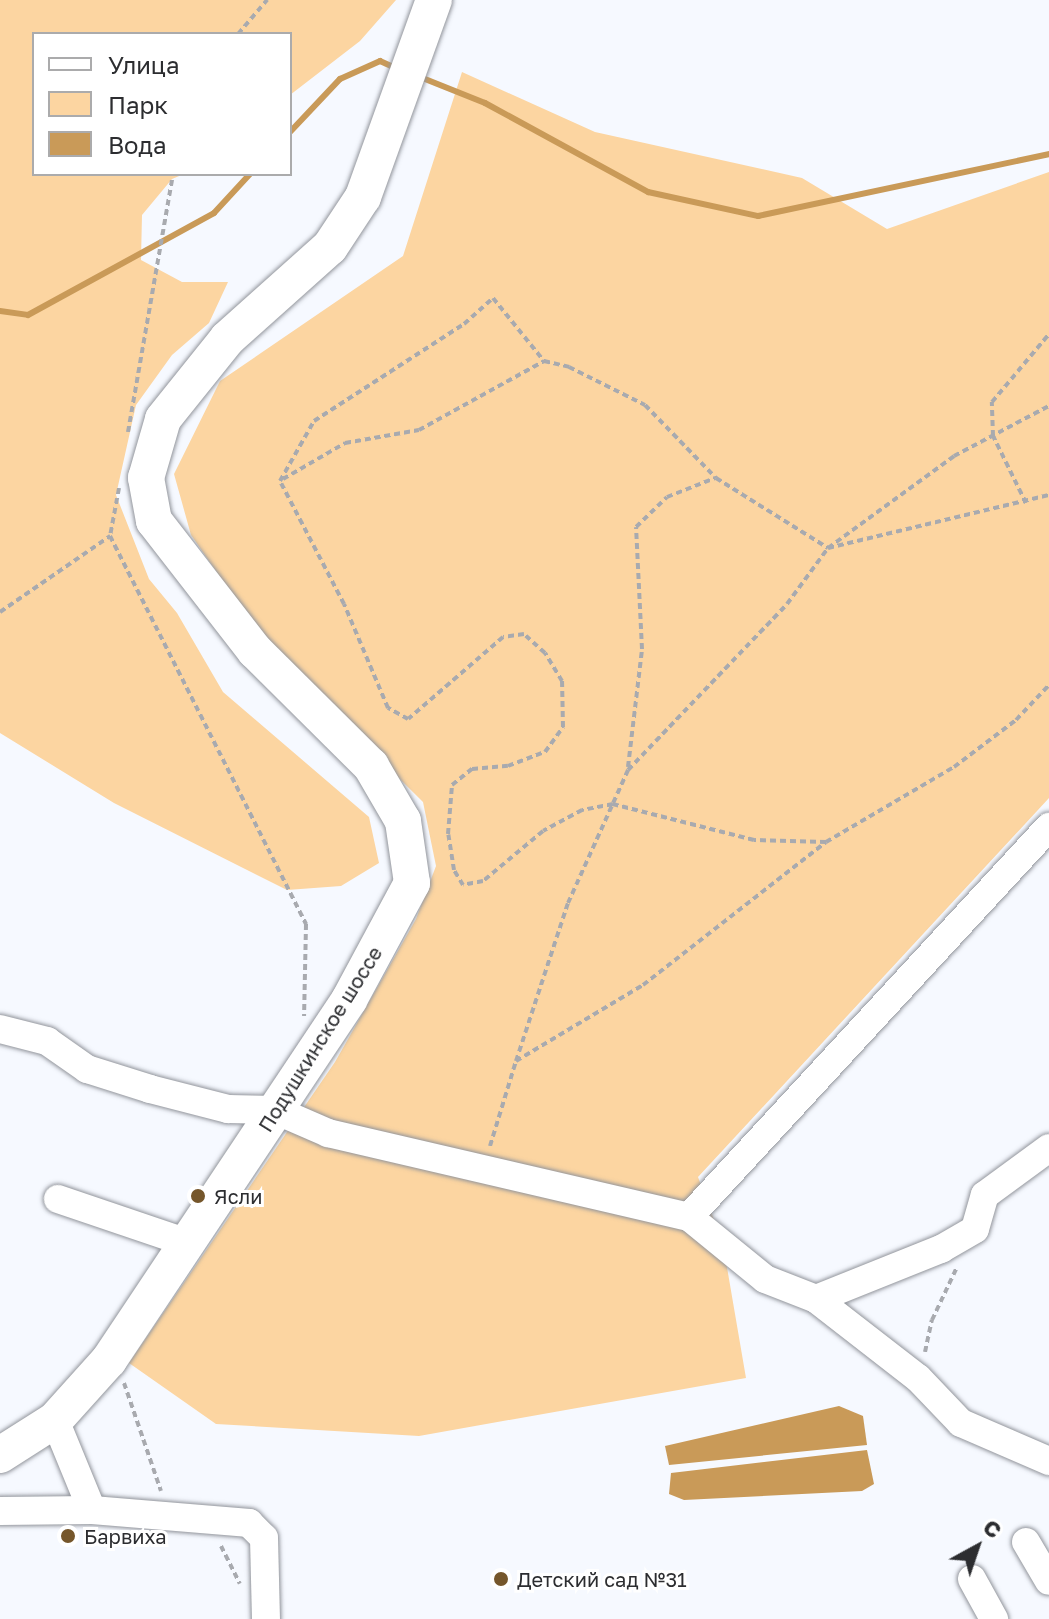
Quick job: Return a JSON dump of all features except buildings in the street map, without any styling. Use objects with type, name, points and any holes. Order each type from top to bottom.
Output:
[{"type":"main road","name":"Подушкинское шоссе","points":[[0,1455],[55,1420],[109,1360],[349,1000],[412,883],[403,821],[371,766],[255,651],[154,521],[146,478],[163,419],[227,339],[330,247],[363,197],[434,0]]},
{"type":"street","points":[[689,1217],[1049,827]]},
{"type":"street","points":[[0,1029],[47,1041],[87,1069],[150,1089],[228,1109],[275,1110],[328,1133],[689,1217],[765,1279],[816,1299],[918,1378],[961,1423],[1049,1461]]},
{"type":"street","points":[[816,1299],[941,1249],[975,1229],[985,1195],[1049,1148]]},
{"type":"street","points":[[58,1199],[188,1243]]},
{"type":"street","points":[[55,1420],[92,1510]]},
{"type":"street","points":[[0,1511],[92,1510],[249,1523],[264,1538],[266,1619]]},
{"type":"street","points":[[1026,1542],[1049,1581]]},
{"type":"street","points":[[972,1579],[994,1619]]},
{"type":"path","points":[[240,32],[265,2]]},
{"type":"path","points":[[280,481],[314,421],[464,324],[493,298],[544,361],[569,367],[645,405],[716,478],[828,548],[1026,503],[1049,495]]},
{"type":"path","points":[[1026,503],[993,436],[992,402],[1049,334]]},
{"type":"path","points":[[280,481],[345,443],[419,430],[544,361]]},
{"type":"path","points":[[628,770],[787,604],[828,548],[954,456],[1049,406]]},
{"type":"path","points":[[484,1167],[568,903],[628,770],[642,649],[636,527],[667,497],[716,478]]},
{"type":"path","points":[[280,481],[344,604],[388,708],[408,719],[503,637],[524,634],[545,653],[562,681],[563,727],[545,752],[508,766],[472,769],[452,785],[448,834],[454,870],[463,885],[483,881],[556,824],[582,810],[613,804],[754,840],[826,842]]},
{"type":"path","points":[[0,612],[110,536]]},
{"type":"path","points":[[516,1061],[643,985],[826,842],[954,767],[1016,720],[1049,685]]},
{"type":"path","points":[[918,1378],[932,1320],[975,1229]]},
{"type":"path","points":[[109,1360],[129,1390],[168,1516]]},
{"type":"path","points":[[212,1544],[224,1547],[246,1598]]},
{"type":"green space","points":[[0,0],[396,0],[360,41],[292,93],[292,32],[32,32],[32,176],[179,176],[172,179],[142,215],[141,260],[182,282],[228,282],[209,323],[172,355],[136,405],[116,495],[149,579],[177,613],[223,692],[369,817],[379,863],[341,886],[287,890],[114,803],[0,733]]},
{"type":"green space","points":[[462,72],[595,132],[802,178],[887,229],[1049,172],[1049,798],[698,1177],[723,1244],[746,1378],[419,1436],[216,1424],[129,1363],[335,1062],[416,919],[436,866],[423,802],[272,652],[191,535],[174,474],[220,381],[403,256]]},
{"type":"water","points":[[839,1406],[863,1416],[867,1445],[669,1465],[665,1446]]},
{"type":"water","points":[[867,1450],[874,1484],[862,1491],[684,1500],[669,1494],[671,1473]]},
{"type":"waterway","points":[[292,130],[340,79],[380,61],[398,69]]},
{"type":"waterway","points":[[420,77],[485,103],[648,192],[758,216],[1049,154]]},
{"type":"waterway","points":[[0,311],[28,315],[214,213],[248,176]]},
{"type":"place","name":"Ясли","points":[[198,1196]]},
{"type":"place","name":"Барвиха","points":[[68,1536]]},
{"type":"place","name":"Детский сад №31","points":[[501,1579]]}]
